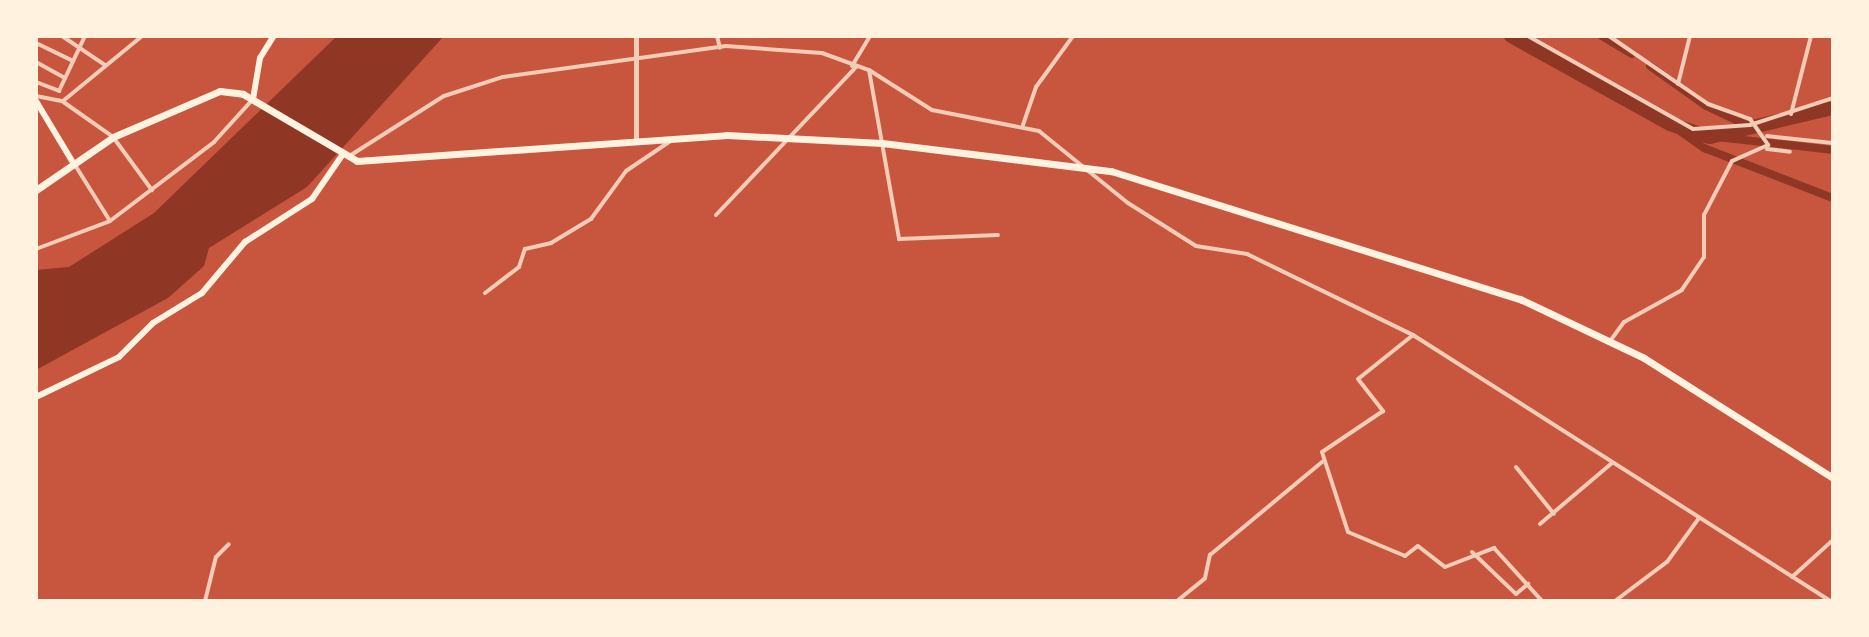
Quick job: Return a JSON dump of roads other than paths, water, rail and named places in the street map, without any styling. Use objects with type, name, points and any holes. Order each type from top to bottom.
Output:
[{"type":"highway","points":[[36,190],[72,161],[113,137],[211,92],[256,102],[337,155],[673,139],[785,137],[882,143],[1111,171],[1520,299],[1610,342],[1833,478]]},
{"type":"main road","points":[[256,102],[260,58],[274,36]]},
{"type":"main road","points":[[36,99],[72,161]]},
{"type":"main road","points":[[36,397],[119,357],[153,323],[202,293],[245,242],[312,199],[337,155]]},
{"type":"street","points":[[62,36],[82,39],[105,65]]},
{"type":"street","points":[[62,101],[142,36]]},
{"type":"street","points":[[636,36],[641,63],[636,142]]},
{"type":"street","points":[[717,36],[720,48]]},
{"type":"street","points":[[716,215],[854,66],[870,36]]},
{"type":"street","points":[[1023,125],[1036,87],[1073,36]]},
{"type":"street","points":[[1528,36],[1693,129],[1757,126],[1833,98]]},
{"type":"street","points":[[1609,36],[1678,84],[1757,126],[1767,137],[1767,147]]},
{"type":"street","points":[[1678,84],[1690,36]]},
{"type":"street","points":[[1791,114],[1811,36]]},
{"type":"street","points":[[36,82],[59,91],[82,39]]},
{"type":"street","points":[[36,43],[73,61]]},
{"type":"street","points":[[337,155],[362,152],[444,96],[503,77],[641,63],[720,48],[822,53],[869,70],[932,110],[1023,125],[1196,246],[1247,254],[1413,335],[1831,601]]},
{"type":"street","points":[[36,62],[65,78]]},
{"type":"street","points":[[869,70],[899,239],[998,235]]},
{"type":"street","points":[[36,99],[62,101],[113,137],[152,190]]},
{"type":"street","points":[[36,249],[110,221],[214,142],[256,102]]},
{"type":"street","points":[[1767,137],[1833,143]]},
{"type":"street","points":[[485,293],[519,267],[525,249],[551,243],[591,219],[626,171],[673,139]]},
{"type":"street","points":[[1610,342],[1624,322],[1687,284],[1704,257],[1704,215],[1734,158],[1767,147],[1790,152]]},
{"type":"street","points":[[72,161],[110,221]]},
{"type":"street","points":[[1177,601],[1205,578],[1210,555],[1322,462],[1327,445],[1383,411],[1358,379],[1413,335]]},
{"type":"street","points":[[1322,462],[1348,532],[1361,542],[1405,556],[1418,546],[1445,567],[1472,552],[1494,548],[1542,601]]},
{"type":"street","points":[[1540,524],[1612,463]]},
{"type":"street","points":[[1516,467],[1554,514]]},
{"type":"street","points":[[1615,601],[1667,562],[1699,518]]},
{"type":"street","points":[[1792,577],[1833,540]]},
{"type":"street","points":[[205,601],[216,557],[229,544]]},
{"type":"street","points":[[1472,552],[1516,594],[1528,584]]},
{"type":"waterway","points":[[1511,36],[1670,124],[1710,137],[1833,108]]},
{"type":"waterway","points":[[1602,36],[1632,54]]},
{"type":"waterway","points":[[1650,66],[1706,106],[1753,128]]},
{"type":"waterway","points":[[1670,124],[1704,148],[1833,198]]},
{"type":"waterway","points":[[1689,134],[1833,150]]}]
